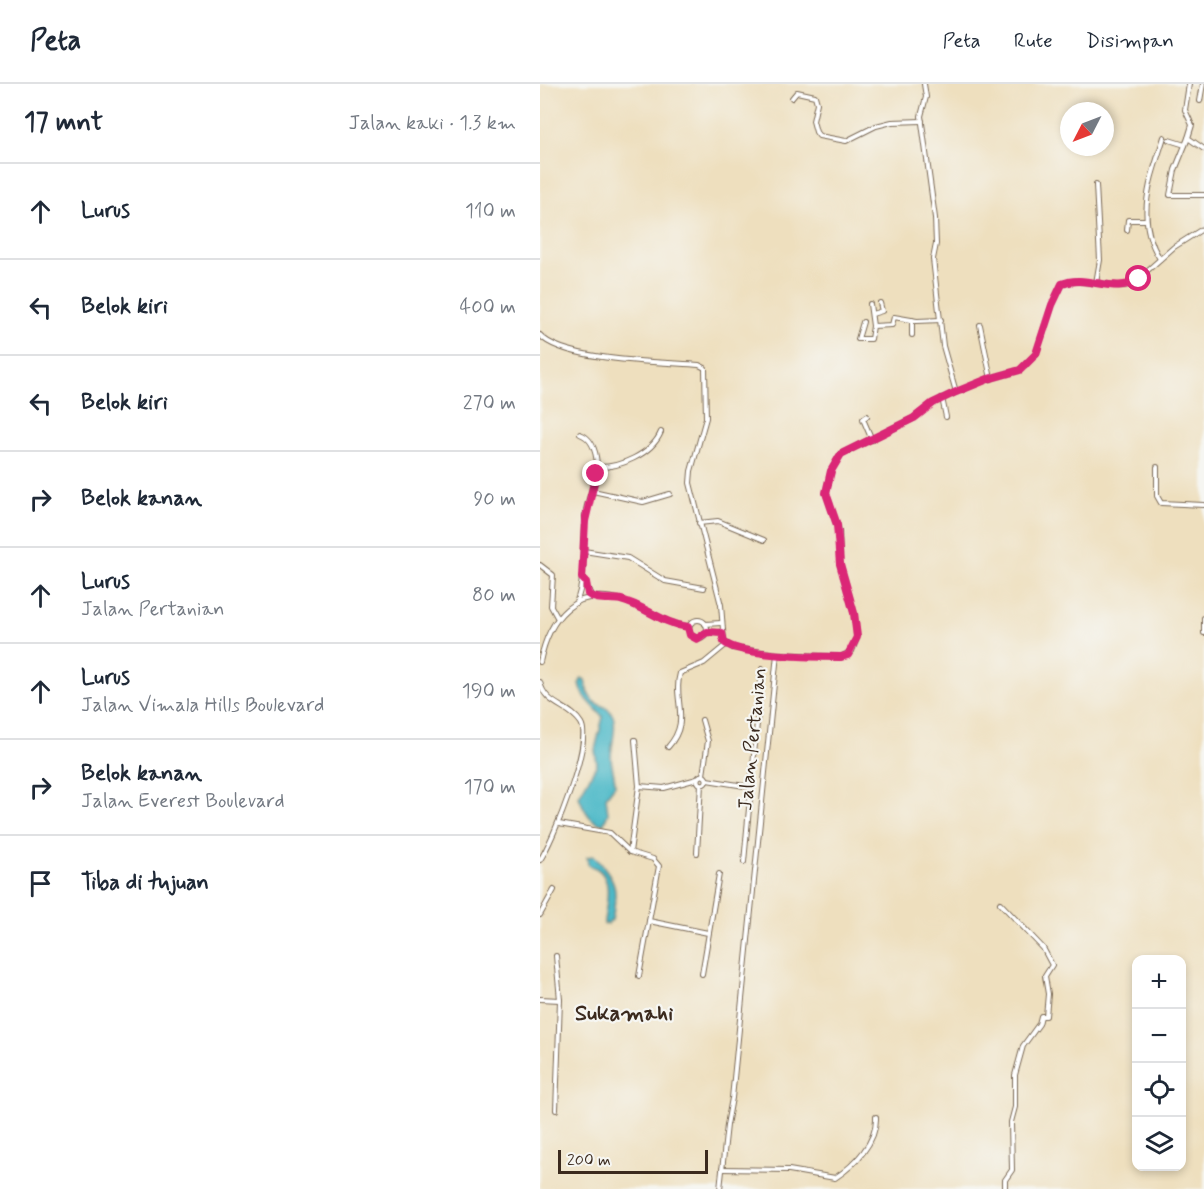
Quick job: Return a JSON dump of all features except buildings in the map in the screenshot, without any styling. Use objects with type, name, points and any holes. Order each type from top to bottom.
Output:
[{"type":"street","points":[[924,84],[926,97],[922,121],[935,218],[936,244],[933,260],[944,350],[956,392]]},
{"type":"street","points":[[1189,84],[1185,110],[1192,125],[1175,170],[1170,195],[1204,195]]},
{"type":"street","points":[[1200,101],[1203,84]]},
{"type":"street","points":[[792,98],[795,92],[814,96],[817,103],[813,121],[816,132],[828,138],[846,141],[859,132],[884,124],[922,121]]},
{"type":"street","points":[[1160,259],[1150,242],[1145,220],[1149,179],[1164,137]]},
{"type":"street","points":[[1188,138],[1204,149]]},
{"type":"street","points":[[1169,140],[1185,145]]},
{"type":"street","points":[[1096,185],[1100,260],[1096,283]]},
{"type":"street","points":[[1127,230],[1128,220],[1145,220]]},
{"type":"street","points":[[777,654],[841,657],[848,655],[855,645],[857,637],[854,613],[840,564],[839,531],[826,493],[836,459],[841,454],[914,418],[942,398],[1020,370],[1036,354],[1060,286],[1076,281],[1131,285],[1160,259],[1204,228]]},
{"type":"street","points":[[872,314],[882,311],[880,303]]},
{"type":"street","points":[[862,322],[858,339],[871,339],[873,326],[870,304]]},
{"type":"street","points":[[873,326],[892,325],[894,317],[912,320],[941,320]]},
{"type":"street","points":[[912,320],[912,335]]},
{"type":"street","points":[[980,326],[992,379]]},
{"type":"street","points":[[540,335],[557,347],[584,354],[699,365],[705,368],[706,418],[690,478],[699,523],[721,605],[722,633],[727,644],[704,663],[681,673],[681,721],[676,736],[668,747]]},
{"type":"street","points":[[942,398],[946,417]]},
{"type":"street","points":[[867,416],[863,419],[872,440]]},
{"type":"street","points":[[597,466],[606,467],[636,457],[659,438],[661,432]]},
{"type":"street","points":[[576,603],[582,578],[586,509],[593,491],[597,466],[594,449],[586,436],[580,434]]},
{"type":"street","points":[[1157,467],[1157,496],[1161,503],[1204,505]]},
{"type":"street","points":[[593,491],[643,502],[670,494]]},
{"type":"street","points":[[699,523],[718,522],[764,540]]},
{"type":"street","points":[[584,551],[628,558],[665,581],[704,588]]},
{"type":"street","points":[[540,565],[553,575],[551,606],[557,617]]},
{"type":"street","points":[[582,578],[586,582],[588,594],[593,598]]},
{"type":"street","points":[[540,662],[549,633],[557,617],[576,603],[593,598],[624,601],[668,623],[688,627]]},
{"type":"street","points":[[1204,618],[1204,633]]},
{"type":"street","points":[[688,627],[696,620],[705,624],[721,623]]},
{"type":"street","points":[[705,624],[707,632]]},
{"type":"street","points":[[688,627],[690,635],[697,639],[707,632],[722,633]]},
{"type":"street","name":"Jalan Pertanian","points":[[720,1189],[732,1098],[777,654],[727,644]]},
{"type":"street","points":[[744,862],[762,669]]},
{"type":"street","points":[[540,682],[548,698],[577,719],[584,733],[582,751],[559,824],[540,860]]},
{"type":"street","points":[[702,720],[708,741],[703,775],[707,780],[751,787]]},
{"type":"street","points":[[630,852],[639,786],[635,740]]},
{"type":"street","points":[[639,786],[664,788],[697,779],[703,775]]},
{"type":"street","points":[[697,779],[701,784],[697,853]]},
{"type":"street","points":[[701,784],[707,780]]},
{"type":"street","points":[[559,824],[610,833],[630,852],[653,859],[659,866],[639,976]]},
{"type":"street","points":[[702,975],[719,874]]},
{"type":"street","points":[[540,915],[554,890]]},
{"type":"street","points":[[1000,903],[1043,948],[1052,966],[1045,976],[1048,994],[1046,1016],[1041,1016],[1039,1024],[1023,1046],[1015,1075],[1015,1107],[1011,1122],[1012,1170],[1005,1180],[1005,1189]]},
{"type":"street","points":[[649,921],[708,933]]},
{"type":"street","points":[[556,956],[560,1000],[556,1110]]},
{"type":"street","points":[[540,999],[560,1000]]},
{"type":"street","points":[[722,1169],[778,1169],[835,1178],[869,1144],[875,1132],[876,1117]]},
{"type":"water","points":[[582,678],[585,680],[590,697],[594,702],[606,707],[614,719],[611,757],[615,785],[606,797],[608,814],[603,824],[591,818],[579,796],[597,764],[595,750],[603,717],[585,697],[579,684]]},
{"type":"water","points":[[594,856],[607,871],[614,885],[614,909],[612,920],[608,924],[604,924],[607,892],[605,878],[602,872],[588,864],[587,857]]},
{"type":"district","name":"Sukamahi","points":[[624,1014]]},
{"type":"route","points":[[596,474],[586,509],[582,578],[586,582],[588,594],[593,598],[624,601],[668,623],[688,627],[690,635],[697,639],[707,632],[722,633],[724,642],[733,648],[822,657],[848,655],[857,637],[854,613],[840,564],[839,531],[826,493],[836,459],[841,454],[923,413],[933,403],[988,379],[1020,370],[1028,364],[1036,354],[1058,288],[1062,284],[1086,281],[1126,286],[1139,279]]}]
